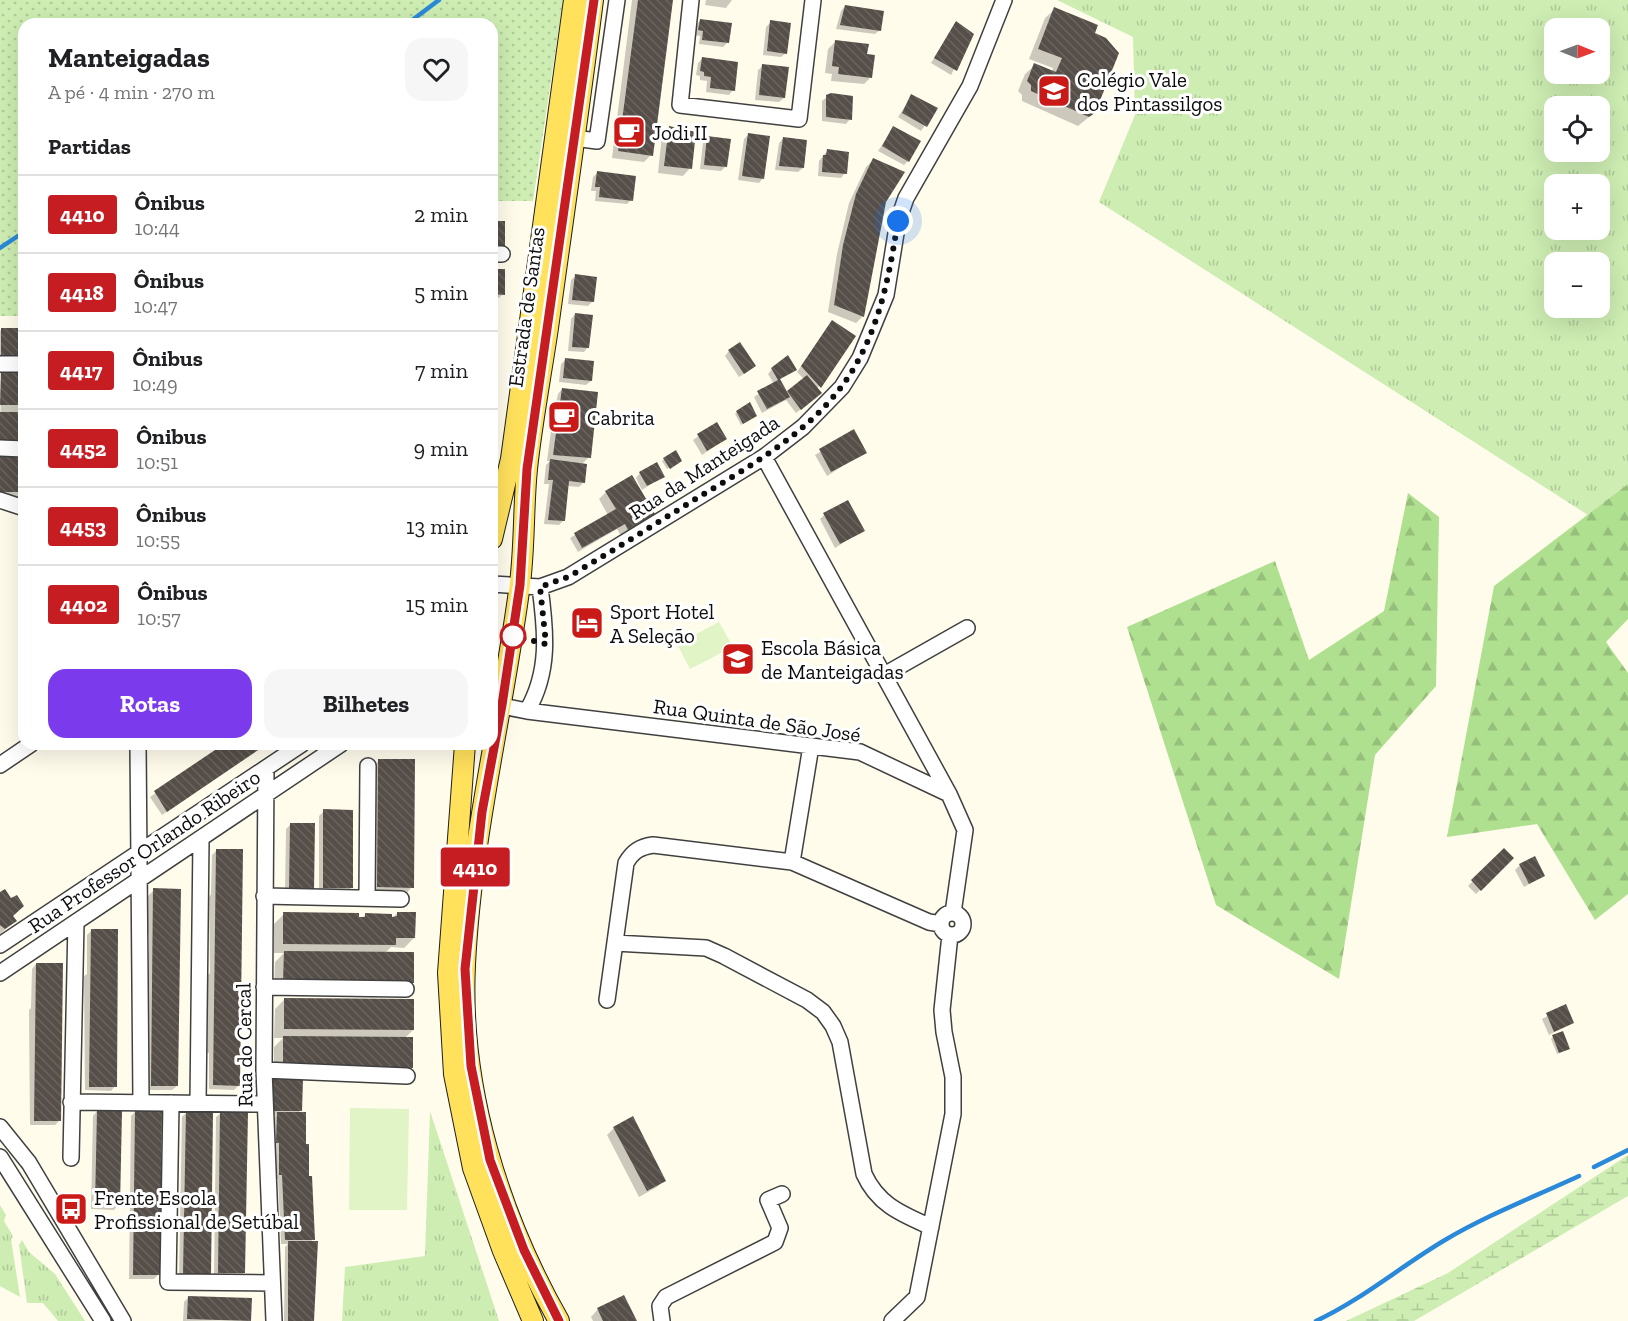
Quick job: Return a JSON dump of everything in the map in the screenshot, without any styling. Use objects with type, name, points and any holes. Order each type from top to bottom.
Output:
[{"type":"main road","name":"Estrada de Santas","points":[[498,514],[511,459],[574,0]]},
{"type":"main road","name":"Estrada de Santas","points":[[498,699],[520,585],[527,469],[593,0]]},
{"type":"main road","points":[[465,750],[450,937],[450,1026],[454,1074],[471,1157],[503,1251],[533,1321]]},
{"type":"main road","name":"Estrada de Santas","points":[[491,750],[470,905],[465,969],[467,1034],[476,1097],[490,1160],[520,1241],[559,1321]]},
{"type":"main road","points":[[503,1251],[519,1321]]},
{"type":"street","points":[[574,138],[597,141],[616,0]]},
{"type":"street","points":[[691,0],[680,105],[799,119],[813,0]]},
{"type":"street","name":"Rua da Manteigada","points":[[498,584],[540,587],[568,577],[764,457],[822,409],[842,387],[860,358],[886,295],[898,221],[906,198],[970,86],[1004,0]]},
{"type":"street","points":[[0,364],[18,364]]},
{"type":"street","points":[[0,448],[18,449]]},
{"type":"street","points":[[607,1000],[626,863],[632,853],[643,846],[653,845],[792,862],[946,929],[959,933],[963,926],[961,917],[953,913],[965,830],[949,794],[764,457]]},
{"type":"street","points":[[0,500],[18,506]]},
{"type":"street","points":[[527,711],[541,681],[544,665],[545,624],[540,587]]},
{"type":"street","points":[[884,675],[967,628]]},
{"type":"street","name":"Rua Quinta de São José","points":[[498,704],[527,711],[860,752],[949,794]]},
{"type":"street","points":[[792,862],[811,746]]},
{"type":"street","points":[[0,765],[22,750]]},
{"type":"street","points":[[138,750],[141,1102]]},
{"type":"street","name":"Rua Professor Orlando Ribeiro","points":[[0,945],[293,750]]},
{"type":"street","name":"Rua Professor Orlando Ribeiro","points":[[0,973],[332,750]]},
{"type":"street","points":[[367,898],[368,766]]},
{"type":"street","name":"Rua do Cercal","points":[[266,768],[264,1070],[274,1321]]},
{"type":"street","points":[[198,1103],[201,839]]},
{"type":"street","points":[[264,896],[401,899]]},
{"type":"street","points":[[71,1158],[76,922]]},
{"type":"street","points":[[892,1321],[917,1297],[932,1227],[955,1095],[942,1010],[946,929]]},
{"type":"street","points":[[615,943],[706,948],[797,995],[823,1012],[840,1042],[864,1174],[872,1190],[898,1213],[932,1227]]},
{"type":"street","points":[[264,987],[406,989]]},
{"type":"street","points":[[264,1070],[406,1076]]},
{"type":"street","points":[[71,1102],[265,1104]]},
{"type":"street","points":[[171,1103],[168,1282],[272,1283]]},
{"type":"street","points":[[0,1127],[29,1163],[123,1321]]},
{"type":"street","points":[[0,1157],[103,1321]]},
{"type":"street","points":[[662,1321],[659,1313],[666,1297],[775,1242],[780,1228],[768,1200],[782,1194]]},
{"type":"green space","points":[[0,0],[563,0],[533,201],[498,201],[498,18],[18,18],[18,316],[0,316]]},
{"type":"green space","points":[[1057,0],[1628,0],[1628,484],[1588,515],[1099,202],[1135,115],[1133,37]]},
{"type":"green space","points":[[1628,484],[1628,619],[1606,642],[1628,673],[1628,894],[1595,920],[1537,824],[1447,837],[1494,586]]},
{"type":"green space","points":[[1408,493],[1439,517],[1436,686],[1375,755],[1339,979],[1216,905],[1127,627],[1275,561],[1309,660],[1384,611]]},
{"type":"green space","points":[[719,622],[733,647],[690,669],[677,644]]},
{"type":"green space","points":[[350,1108],[409,1109],[407,1210],[349,1210]]},
{"type":"green space","points":[[430,1111],[499,1321],[342,1321],[345,1267],[425,1256]]},
{"type":"green space","points":[[1628,1155],[1628,1196],[1414,1321],[1346,1321],[1448,1273]]},
{"type":"green space","points":[[0,1205],[6,1215],[4,1221],[13,1236],[11,1239],[20,1297],[0,1286]]},
{"type":"green space","points":[[22,1240],[29,1252],[55,1274],[85,1321],[58,1321],[43,1303],[27,1303],[19,1245]]},
{"type":"building","points":[[638,0],[673,0],[653,156],[618,151]]},
{"type":"building","points":[[845,5],[884,11],[881,31],[840,25]]},
{"type":"building","points":[[1054,7],[1098,25],[1095,33],[1106,38],[1119,53],[1095,113],[1089,117],[1031,91],[1031,85],[1027,81],[1034,63],[1056,72],[1062,58],[1038,49]]},
{"type":"building","points":[[700,19],[732,23],[729,43],[702,40],[703,31],[698,30]]},
{"type":"building","points":[[770,20],[791,23],[787,54],[767,51]]},
{"type":"building","points":[[956,21],[974,34],[957,71],[934,58]]},
{"type":"building","points":[[835,40],[869,44],[867,54],[875,55],[872,78],[838,74],[839,67],[832,66]]},
{"type":"building","points":[[702,57],[738,62],[735,91],[710,88],[711,77],[704,76],[704,72],[700,71]]},
{"type":"building","points":[[762,64],[789,67],[785,98],[759,95]]},
{"type":"building","points":[[831,93],[853,96],[852,120],[826,117],[826,95]]},
{"type":"building","points":[[911,94],[938,108],[927,127],[902,113]]},
{"type":"building","points":[[669,126],[696,132],[692,169],[664,166]]},
{"type":"building","points":[[893,126],[921,141],[909,162],[882,146]]},
{"type":"building","points":[[748,133],[770,136],[764,179],[742,176]]},
{"type":"building","points":[[707,136],[731,139],[727,167],[704,165]]},
{"type":"building","points":[[783,137],[807,140],[804,168],[779,166]]},
{"type":"building","points":[[827,149],[849,152],[847,174],[822,172],[823,155],[826,155]]},
{"type":"building","points":[[873,158],[905,172],[886,202],[864,317],[834,305],[843,245],[856,194]]},
{"type":"building","points":[[597,171],[636,176],[633,201],[599,197],[600,187],[595,187]]},
{"type":"building","points":[[498,221],[505,221],[505,247],[498,246]]},
{"type":"building","points":[[498,269],[505,269],[505,295],[498,294]]},
{"type":"building","points":[[575,274],[597,277],[594,302],[572,300]]},
{"type":"building","points":[[575,313],[593,315],[589,348],[572,347]]},
{"type":"building","points":[[832,320],[856,336],[821,388],[801,366]]},
{"type":"building","points":[[1,328],[18,328],[18,359],[1,359]]},
{"type":"building","points":[[740,342],[756,366],[744,374],[728,350]]},
{"type":"building","points":[[788,355],[797,370],[780,379],[790,397],[767,409],[757,391],[778,380],[771,368]]},
{"type":"building","points":[[565,358],[594,361],[592,381],[563,378]]},
{"type":"building","points":[[1,370],[18,370],[18,405],[0,405]]},
{"type":"building","points":[[807,375],[822,393],[801,410],[787,391]]},
{"type":"building","points":[[562,388],[598,392],[591,458],[553,455]]},
{"type":"building","points":[[750,402],[757,416],[743,424],[736,411]]},
{"type":"building","points":[[0,412],[18,412],[18,444],[0,444]]},
{"type":"building","points":[[717,422],[727,439],[707,451],[697,434]]},
{"type":"building","points":[[854,429],[867,453],[831,472],[819,449]]},
{"type":"building","points":[[676,450],[682,461],[670,469],[663,458]]},
{"type":"building","points":[[0,455],[18,456],[18,492],[0,492]]},
{"type":"building","points":[[550,459],[587,464],[585,483],[569,481],[565,521],[548,520],[553,480],[548,480]]},
{"type":"building","points":[[657,462],[665,477],[647,486],[639,472]]},
{"type":"building","points":[[632,475],[655,514],[628,530],[625,524],[582,548],[574,533],[616,509],[605,491]]},
{"type":"building","points":[[848,500],[865,531],[840,544],[823,513]]},
{"type":"building","points":[[215,750],[258,750],[167,812],[154,791]]},
{"type":"building","points":[[378,759],[415,759],[414,888],[377,887]]},
{"type":"building","points":[[323,809],[353,810],[353,888],[323,888]]},
{"type":"building","points":[[290,823],[315,823],[314,890],[289,890]]},
{"type":"building","points":[[1504,848],[1514,858],[1481,891],[1471,880]]},
{"type":"building","points":[[216,849],[243,849],[240,1086],[213,1085]]},
{"type":"building","points":[[1535,856],[1545,876],[1529,884],[1519,864]]},
{"type":"building","points":[[153,888],[181,889],[178,1086],[151,1086]]},
{"type":"building","points":[[5,889],[11,898],[17,895],[24,906],[13,916],[17,921],[5,929],[0,925],[0,892]]},
{"type":"building","points":[[283,912],[359,913],[359,917],[365,917],[365,913],[392,914],[392,917],[397,916],[397,912],[416,912],[415,938],[396,938],[396,945],[283,944]]},
{"type":"building","points":[[91,929],[118,929],[117,1087],[89,1087]]},
{"type":"building","points":[[284,951],[414,952],[414,983],[283,982]]},
{"type":"building","points":[[36,963],[63,963],[61,1121],[34,1121]]},
{"type":"building","points":[[284,998],[414,999],[414,1030],[284,1029]]},
{"type":"building","points":[[1566,1004],[1574,1023],[1554,1032],[1546,1013]]},
{"type":"building","points":[[1563,1031],[1570,1049],[1559,1053],[1552,1035]]},
{"type":"building","points":[[283,1036],[413,1037],[413,1068],[283,1067]]},
{"type":"building","points":[[273,1079],[303,1079],[302,1111],[272,1111]]},
{"type":"building","points":[[97,1110],[122,1111],[120,1206],[95,1205]]},
{"type":"building","points":[[135,1110],[162,1111],[160,1275],[133,1275]]},
{"type":"building","points":[[186,1111],[213,1112],[211,1274],[183,1274]]},
{"type":"building","points":[[220,1111],[248,1112],[245,1273],[218,1273]]},
{"type":"building","points":[[277,1112],[306,1112],[306,1144],[309,1144],[309,1176],[312,1176],[315,1240],[285,1240],[282,1175],[279,1175],[279,1143],[276,1143]]},
{"type":"building","points":[[633,1116],[666,1181],[647,1191],[613,1127]]},
{"type":"building","points":[[288,1241],[318,1241],[314,1321],[288,1321]]},
{"type":"building","points":[[624,1295],[637,1321],[603,1321],[597,1308]]},
{"type":"building","points":[[188,1296],[252,1298],[251,1321],[187,1319]]},
{"type":"waterway","points":[[415,18],[439,0]]},
{"type":"waterway","points":[[0,248],[18,236]]},
{"type":"waterway","points":[[1594,1167],[1628,1150]]},
{"type":"waterway","points":[[1316,1321],[1350,1303],[1461,1231],[1579,1176]]},
{"type":"bus line","name":"4410","points":[[498,722],[520,585],[527,469],[594,0]]},
{"type":"bus line","name":"4410","points":[[492,750],[470,905],[465,969],[467,1034],[482,1130],[490,1160],[524,1250],[559,1321]]},
{"type":"place","name":"Colégio Vale dos Pintassilgos","points":[[1054,91]]},
{"type":"place","name":"Jodi II","points":[[629,132]]},
{"type":"place","name":"Cabrita","points":[[564,417]]},
{"type":"place","name":"Sport Hotel A Seleção","points":[[587,623]]},
{"type":"place","name":"Escola Básica de Manteigadas","points":[[738,659]]},
{"type":"place","name":"Frente Escola Profissional de Setúbal","points":[[71,1209]]},
{"type":"route","points":[[513,636],[546,644],[540,587],[554,584],[568,577],[764,457],[822,409],[842,387],[860,358],[874,327],[886,295],[898,221]]}]
